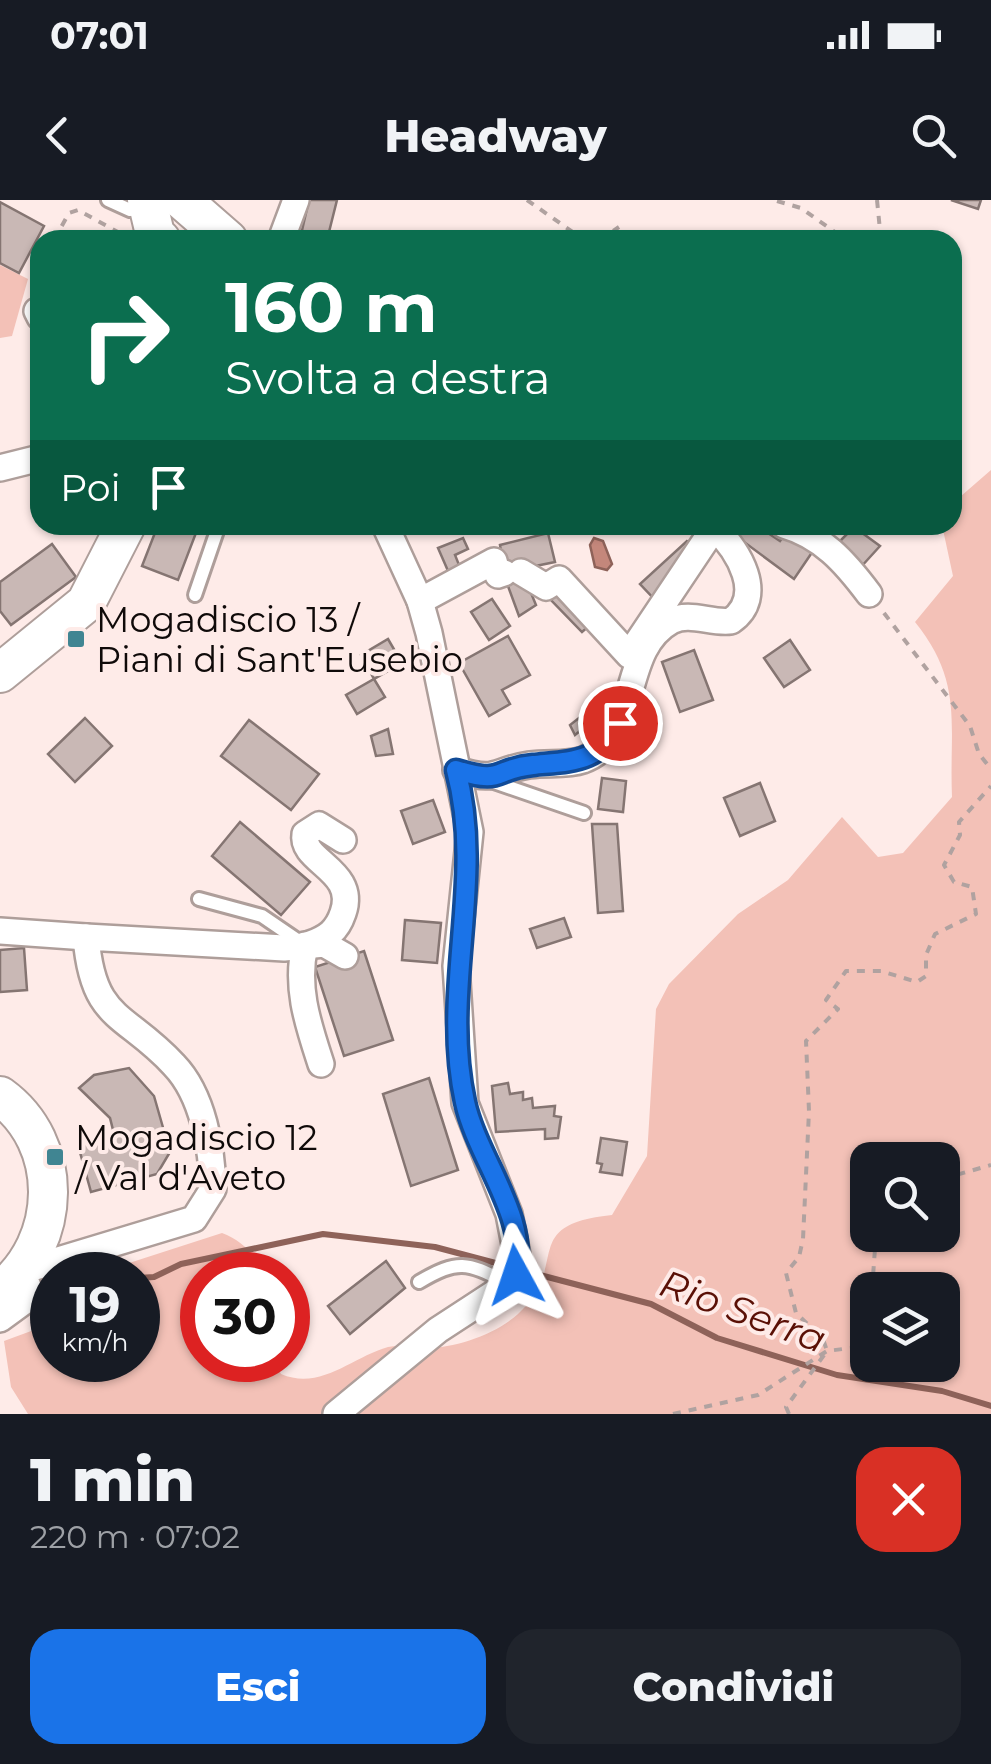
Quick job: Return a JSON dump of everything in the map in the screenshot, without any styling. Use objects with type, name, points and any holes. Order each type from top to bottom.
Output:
[{"type":"street","points":[[144,200],[154,230]]},
{"type":"street","points":[[285,230],[296,200]]},
{"type":"street","points":[[179,201],[215,230]]},
{"type":"street","points":[[0,468],[30,460]]},
{"type":"street","points":[[0,674],[86,603],[121,535]]},
{"type":"street","points":[[336,1414],[438,1330],[510,1284],[516,1275],[518,1252],[509,1214],[465,1104],[461,1070],[456,966],[470,866],[470,832],[420,601],[390,535]]},
{"type":"street","points":[[420,601],[494,562],[498,575],[513,573],[546,586],[559,579],[629,655],[709,535]]},
{"type":"street","points":[[456,770],[489,780],[528,765],[566,764],[596,753],[612,739],[636,668],[665,625],[682,617],[721,623],[739,615],[748,600],[748,582],[735,552],[722,535]]},
{"type":"street","points":[[811,535],[844,561],[869,594]]},
{"type":"street","points":[[305,945],[335,930],[346,903],[342,884],[308,850],[305,834],[320,825],[343,840]]},
{"type":"street","points":[[0,931],[284,948],[333,946],[345,956]]},
{"type":"street","points":[[11,1281],[194,1219],[213,1189],[206,1134],[192,1093],[175,1066],[108,1011],[89,972],[86,937]]},
{"type":"street","points":[[305,945],[300,966],[303,1006],[321,1064]]},
{"type":"street","points":[[0,1096],[30,1124],[44,1149],[47,1168],[42,1230],[11,1281]]},
{"type":"street","points":[[0,1318],[26,1300],[29,1289],[11,1281]]},
{"type":"lane","points":[[108,200],[130,210],[144,200]]},
{"type":"lane","points":[[195,596],[216,535]]},
{"type":"lane","points":[[489,780],[584,813]]},
{"type":"lane","points":[[199,899],[262,916],[305,945]]},
{"type":"lane","points":[[419,1282],[446,1266],[468,1264],[510,1284]]},
{"type":"path","points":[[527,200],[570,230]]},
{"type":"path","points":[[876,200],[880,230]]},
{"type":"path","points":[[776,201],[801,208],[832,230]]},
{"type":"path","points":[[60,230],[69,213],[78,210],[112,230]]},
{"type":"path","points":[[613,230],[618,226]]},
{"type":"path","points":[[869,594],[970,726],[979,754],[991,769]]},
{"type":"path","points":[[827,1351],[823,1338],[796,1313],[786,1273],[799,1258],[803,1239],[809,1111],[806,1041],[838,1009],[826,1000],[846,971],[880,971],[917,982],[926,976],[926,955],[935,934],[976,914],[972,887],[954,882],[944,866],[960,834],[958,822],[991,786]]},
{"type":"path","points":[[960,1174],[991,1165]]},
{"type":"path","points":[[673,1414],[758,1395],[827,1351],[850,1348]]},
{"type":"path","points":[[789,1414],[786,1407],[827,1351]]},
{"type":"shaded area","points":[[0,265],[28,279],[12,336],[0,338]]},
{"type":"shaded area","points":[[991,470],[991,1414],[28,1414],[11,1387],[4,1341],[30,1331],[30,1382],[160,1382],[160,1253],[222,1233],[250,1252],[180,1252],[180,1382],[310,1382],[310,1378],[336,1371],[388,1347],[462,1343],[499,1328],[518,1314],[534,1296],[555,1238],[565,1228],[583,1220],[612,1215],[647,1156],[656,1009],[669,984],[738,914],[788,880],[842,817],[878,857],[903,853],[952,797],[952,726],[947,685],[931,644],[915,622],[953,576],[944,535],[962,535],[962,495]]},
{"type":"shaded area","points":[[594,538],[603,541],[612,564],[607,570],[595,567],[590,545]]},
{"type":"building","points":[[309,200],[337,200],[330,230],[302,230]]},
{"type":"building","points":[[951,200],[981,200],[978,209]]},
{"type":"building","points":[[0,202],[44,226],[42,230],[30,230],[30,252],[19,273],[0,263]]},
{"type":"building","points":[[154,535],[195,535],[178,580],[142,566]]},
{"type":"building","points":[[548,535],[555,562],[521,569],[536,605],[519,616],[505,578],[500,545]]},
{"type":"building","points":[[735,535],[771,535],[780,541],[784,535],[796,535],[815,548],[794,579]]},
{"type":"building","points":[[846,535],[865,535],[880,546],[860,568],[837,544]]},
{"type":"building","points":[[463,538],[468,549],[455,555],[463,575],[452,580],[438,548]]},
{"type":"building","points":[[687,541],[697,546],[658,603],[640,584]]},
{"type":"building","points":[[52,544],[76,577],[11,625],[0,611],[0,582]]},
{"type":"building","points":[[564,586],[597,619],[582,632],[550,599]]},
{"type":"building","points":[[492,599],[510,626],[489,640],[471,612]]},
{"type":"building","points":[[508,636],[530,675],[502,690],[510,704],[489,716],[459,663]]},
{"type":"building","points":[[388,639],[402,663],[374,679],[361,655]]},
{"type":"building","points":[[790,640],[810,670],[784,687],[764,658]]},
{"type":"building","points":[[694,650],[713,700],[680,712],[662,662]]},
{"type":"building","points":[[374,679],[385,697],[357,714],[346,695]]},
{"type":"building","points":[[593,707],[608,725],[592,744],[581,730],[575,735],[570,725]]},
{"type":"building","points":[[85,718],[112,746],[75,782],[48,754]]},
{"type":"building","points":[[249,720],[319,774],[291,810],[221,756]]},
{"type":"building","points":[[388,729],[393,754],[376,756],[371,736]]},
{"type":"building","points":[[602,778],[626,781],[623,812],[598,809]]},
{"type":"building","points":[[760,783],[775,821],[740,836],[724,798]]},
{"type":"building","points":[[433,800],[445,832],[413,844],[401,811]]},
{"type":"building","points":[[240,822],[310,882],[281,915],[212,856]]},
{"type":"building","points":[[592,824],[617,824],[623,911],[598,913]]},
{"type":"building","points":[[564,918],[571,937],[537,948],[530,929]]},
{"type":"building","points":[[405,920],[441,923],[437,963],[402,960]]},
{"type":"building","points":[[24,948],[27,990],[0,992],[0,950]]},
{"type":"building","points":[[364,951],[393,1040],[344,1056],[315,967]]},
{"type":"building","points":[[129,1068],[154,1096],[170,1152],[157,1174],[91,1192],[78,1145],[114,1134],[110,1118],[79,1088],[94,1075]]},
{"type":"building","points":[[429,1078],[458,1170],[411,1186],[383,1094]]},
{"type":"building","points":[[508,1083],[510,1094],[523,1092],[523,1100],[532,1098],[533,1108],[555,1106],[554,1116],[561,1117],[558,1138],[545,1139],[545,1129],[496,1132],[492,1086]]},
{"type":"building","points":[[601,1138],[627,1142],[622,1175],[600,1172],[602,1164],[597,1163]]},
{"type":"building","points":[[386,1261],[405,1288],[350,1334],[328,1306]]},
{"type":"waterway","name":"Rio Serra","points":[[160,1274],[181,1264],[323,1234],[435,1247],[503,1265]]},
{"type":"waterway","name":"Rio Serra","points":[[536,1274],[651,1304],[717,1338],[837,1375],[942,1391],[991,1406]]},
{"type":"place","name":"Mogadiscio 13 / Piani di Sant'Eusebio","points":[[76,639]]},
{"type":"place","name":"Mogadiscio 12 / Val d'Aveto","points":[[55,1157]]},
{"type":"route","points":[[516,1275],[518,1252],[509,1214],[465,1104],[456,966],[470,866],[470,832],[456,770],[489,780],[528,765],[583,760],[606,746],[620,723]]}]
